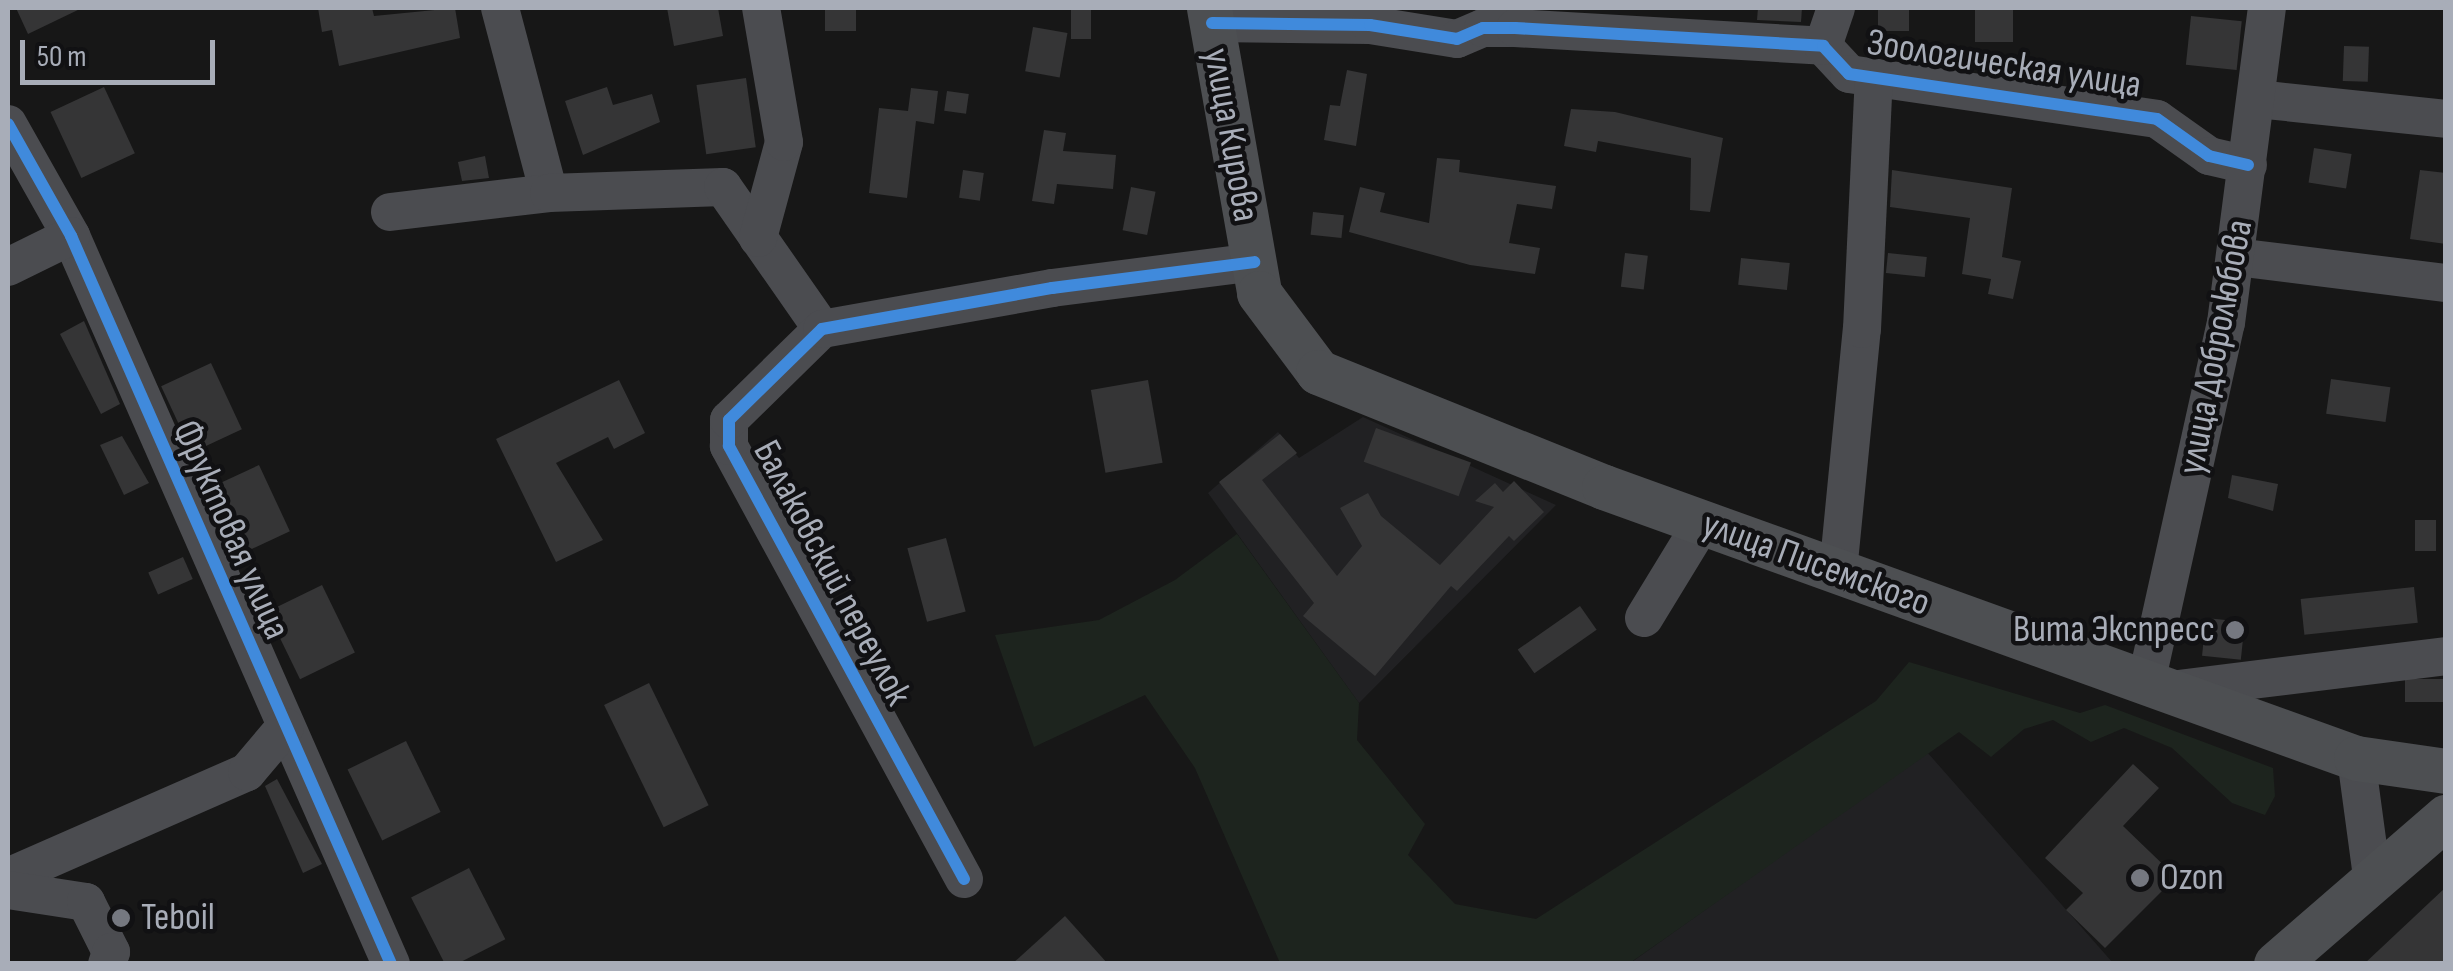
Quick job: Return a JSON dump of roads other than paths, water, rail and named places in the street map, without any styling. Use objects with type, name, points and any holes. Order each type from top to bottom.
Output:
[{"type":"main road","name":"улица Кирова","points":[[1210,15],[1254,262]]},
{"type":"main road","name":"улица Писемского","points":[[1254,262],[1259,294],[1318,372],[1393,407],[1702,523],[2356,758],[2446,771]]},
{"type":"main road","points":[[2276,964],[2372,876],[2446,816]]},
{"type":"street","points":[[500,8],[549,193]]},
{"type":"street","points":[[758,238],[784,142],[762,8]]},
{"type":"street","points":[[1822,46],[1836,8]]},
{"type":"street","name":"улица Добролюбова","points":[[2157,687],[2236,257],[2267,8]]},
{"type":"street","name":"Зоологическая улица","points":[[1210,15],[1370,25],[1457,39],[1483,28],[1516,28],[1822,46],[1849,74],[2157,119],[2209,156],[2248,165]]},
{"type":"street","points":[[1838,572],[1862,328],[1874,77]]},
{"type":"street","points":[[2257,99],[2394,118],[2446,119]]},
{"type":"street","name":"Фруктовая улица","points":[[8,124],[70,236],[392,964]]},
{"type":"street","points":[[390,212],[549,193],[722,187],[822,330],[1052,288],[1254,262]]},
{"type":"street","points":[[8,267],[70,236]]},
{"type":"street","points":[[2236,257],[2446,283]]},
{"type":"street","name":"Балаковский переулок","points":[[822,330],[736,408],[729,446],[964,880]]},
{"type":"street","points":[[1644,618],[1702,523]]},
{"type":"street","points":[[2157,687],[2446,656]]},
{"type":"street","points":[[8,877],[247,772],[285,727]]},
{"type":"street","points":[[2356,758],[2372,876]]},
{"type":"street","points":[[8,890],[86,902],[112,952],[107,964]]},
{"type":"place","name":"Вита Экспресс","points":[[2235,630]]},
{"type":"place","name":"Ozon","points":[[2140,878]]},
{"type":"place","name":"Teboil","points":[[121,918]]}]
